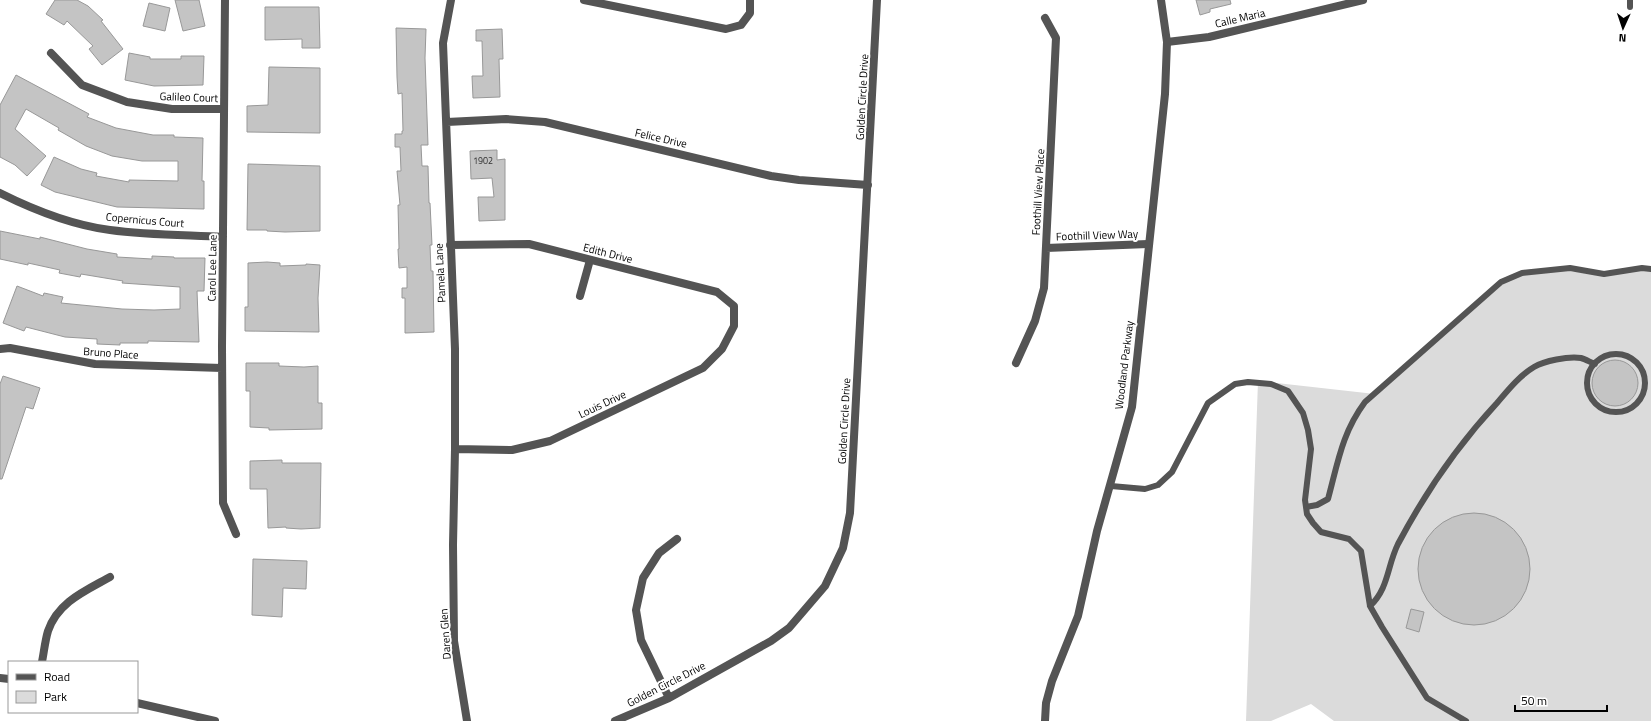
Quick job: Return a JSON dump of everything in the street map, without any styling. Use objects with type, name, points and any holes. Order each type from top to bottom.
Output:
[{"type":"street","name":"Carol Lee Lane","points":[[225,0],[222,368],[224,503],[236,534]]},
{"type":"street","name":"Pamela Lane","points":[[451,0],[444,43],[450,245],[455,349],[453,545]]},
{"type":"street","points":[[584,0],[726,29],[740,25],[750,13],[750,0]]},
{"type":"street","name":"Golden Circle Drive","points":[[615,721],[669,698],[771,641],[789,628],[825,586],[843,548],[850,513],[877,0]]},
{"type":"street","name":"Woodland Parkway","points":[[1045,721],[1046,703],[1052,681],[1078,616],[1097,530],[1111,486],[1132,407],[1165,94],[1167,42],[1161,0]]},
{"type":"street","name":"Calle Maria","points":[[1167,42],[1209,37],[1363,0]]},
{"type":"street","name":"Foothill View Place","points":[[1016,363],[1035,321],[1044,288],[1056,38],[1045,18]]},
{"type":"street","name":"Galileo Court","points":[[51,53],[82,85],[127,102],[172,109],[224,109]]},
{"type":"street","name":"Felice Drive","points":[[447,122],[506,119],[546,122],[770,176],[799,180],[868,185]]},
{"type":"street","name":"Copernicus Court","points":[[0,193],[22,204],[62,219],[109,230],[223,237]]},
{"type":"street","name":"Edith Drive","points":[[450,245],[529,244],[717,292],[734,306],[734,326]]},
{"type":"street","name":"Foothill View Way","points":[[1046,248],[1148,244]]},
{"type":"street","points":[[580,296],[590,260]]},
{"type":"street","name":"Louis Drive","points":[[455,449],[512,450],[550,441],[703,368],[722,349],[734,326]]},
{"type":"street","name":"Bruno Place","points":[[0,349],[10,348],[95,364],[222,368]]},
{"type":"street","points":[[669,698],[641,640],[636,610],[643,578],[659,553],[678,539]]},
{"type":"street","name":"Daren Glen","points":[[453,545],[454,640],[467,721]]},
{"type":"street","points":[[42,661],[48,631],[56,616],[73,597],[110,577]]},
{"type":"street","points":[[138,703],[184,718],[215,721]]},
{"type":"lane","points":[[1630,0],[1630,7]]},
{"type":"lane","points":[[1306,507],[1317,505],[1328,499],[1340,449],[1356,413],[1365,402],[1501,282],[1522,273],[1570,268],[1604,274],[1642,268],[1651,269]]},
{"type":"lane","points":[[1610,355],[1620,355],[1637,363],[1645,381],[1644,390],[1640,399],[1633,406],[1624,411],[1615,412],[1598,406],[1590,394],[1587,381],[1594,364],[1602,358],[1610,355]]},
{"type":"lane","points":[[1370,606],[1378,599],[1383,591],[1397,546],[1411,520],[1462,442],[1511,387],[1534,367],[1550,360],[1580,358],[1594,364]]},
{"type":"lane","points":[[1111,486],[1140,489],[1158,485],[1172,472],[1208,403],[1235,384],[1248,382],[1271,384],[1288,391],[1304,413],[1308,430],[1311,449],[1305,500],[1308,514],[1313,523],[1321,532],[1349,539],[1361,551],[1370,606],[1427,698],[1466,721]]},
{"type":"green space","points":[[1547,269],[1599,274],[1651,269],[1651,721],[1334,721],[1311,704],[1271,721],[1246,721],[1258,381],[1375,394],[1511,277]]},
{"type":"building","points":[[55,0],[77,0],[88,6],[103,20],[101,21],[123,49],[102,65],[89,49],[93,46],[67,21],[64,25],[46,14]]},
{"type":"building","points":[[175,0],[199,0],[205,26],[183,31]]},
{"type":"building","points":[[1196,0],[1230,0],[1231,4],[1210,9],[1210,12],[1200,15]]},
{"type":"building","points":[[149,3],[170,8],[165,31],[143,26]]},
{"type":"building","points":[[265,7],[319,7],[320,48],[302,48],[302,39],[265,40]]},
{"type":"building","points":[[396,28],[426,29],[425,58],[428,145],[421,145],[422,166],[428,166],[432,245],[430,245],[431,271],[433,271],[434,332],[405,333],[405,298],[402,298],[402,288],[407,288],[407,267],[399,268],[398,249],[398,205],[400,205],[397,171],[401,171],[400,147],[395,147],[395,134],[402,134],[403,131],[402,93],[398,94]]},
{"type":"building","points":[[502,29],[503,59],[499,59],[500,97],[473,98],[472,76],[483,76],[482,41],[476,41],[476,30]]},
{"type":"building","points":[[129,53],[150,57],[150,59],[181,59],[181,56],[204,56],[203,85],[154,86],[125,80]]},
{"type":"building","points":[[269,67],[320,68],[320,133],[247,132],[247,106],[268,105]]},
{"type":"building","points":[[16,75],[89,114],[87,117],[116,128],[153,135],[174,135],[174,137],[203,138],[202,181],[204,181],[204,209],[117,207],[55,192],[41,185],[54,157],[81,169],[97,173],[96,176],[129,182],[129,180],[178,181],[178,161],[142,161],[112,156],[86,146],[26,109],[15,129],[46,156],[27,176],[15,165],[0,157],[0,105]]},
{"type":"building","points":[[497,150],[497,160],[505,159],[505,220],[479,221],[478,197],[494,197],[492,178],[471,179],[470,151]]},
{"type":"building","points":[[248,164],[320,166],[320,231],[285,232],[247,230]]},
{"type":"building","points":[[0,231],[40,239],[40,237],[87,249],[117,254],[117,257],[152,259],[152,256],[205,258],[204,291],[197,291],[199,342],[148,341],[148,343],[120,343],[120,345],[97,344],[97,339],[65,337],[26,327],[24,331],[3,323],[17,286],[43,296],[44,293],[63,297],[61,303],[122,309],[154,310],[180,309],[180,287],[122,283],[123,281],[81,274],[80,277],[59,273],[60,270],[0,259]]},
{"type":"building","points":[[248,263],[280,263],[280,266],[306,264],[320,265],[318,298],[319,332],[245,331],[245,307],[248,307]]},
{"type":"building","points":[[1620,360],[1624,361],[1634,370],[1637,374],[1637,392],[1628,402],[1620,406],[1610,406],[1602,402],[1593,392],[1592,378],[1596,370],[1606,361]]},
{"type":"building","points":[[246,363],[279,363],[279,366],[318,366],[318,403],[322,403],[322,429],[269,430],[269,428],[250,427],[250,391],[246,391]]},
{"type":"building","points":[[3,376],[40,388],[33,409],[26,407],[2,479],[0,479],[0,384]]},
{"type":"building","points":[[282,460],[282,463],[321,463],[320,528],[268,528],[267,489],[250,489],[250,461]]},
{"type":"building","points":[[1474,513],[1495,517],[1514,529],[1526,548],[1530,569],[1526,590],[1514,609],[1495,621],[1474,625],[1453,621],[1434,609],[1422,590],[1418,569],[1422,548],[1434,529],[1453,517]]},
{"type":"building","points":[[253,559],[307,561],[306,589],[283,588],[282,617],[252,615]]},
{"type":"building","points":[[1411,609],[1424,612],[1419,632],[1406,628]]}]
